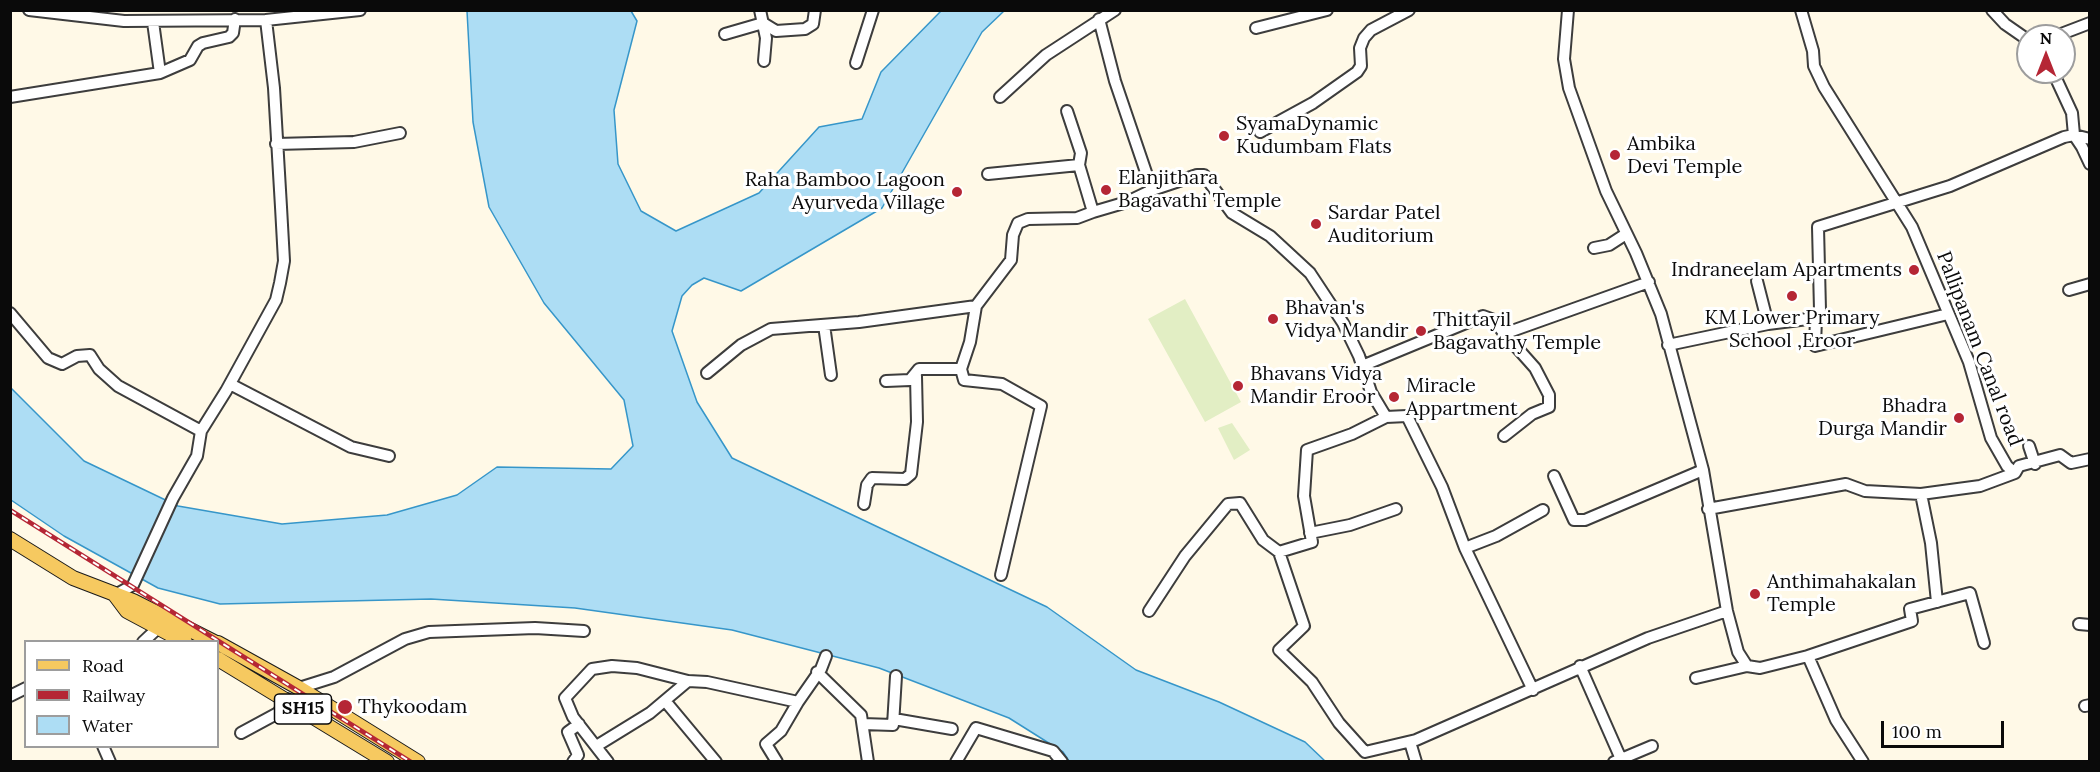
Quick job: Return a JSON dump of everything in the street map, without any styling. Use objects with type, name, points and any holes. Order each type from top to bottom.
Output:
[{"type":"main road","points":[[10,539],[73,578],[116,595],[212,640]]},
{"type":"main road","points":[[116,595],[127,611],[182,640]]},
{"type":"main road","points":[[219,644],[299,688],[418,762]]},
{"type":"main road","name":"SH15","points":[[219,660],[387,762]]},
{"type":"street","points":[[29,10],[70,17],[153,22],[266,20],[360,10]]},
{"type":"street","points":[[760,10],[766,38],[764,61]]},
{"type":"street","points":[[763,23],[776,32],[805,29],[813,24],[815,10]]},
{"type":"street","points":[[856,63],[873,10]]},
{"type":"street","points":[[1000,98],[1046,55],[1115,10]]},
{"type":"street","points":[[1256,27],[1327,10]]},
{"type":"street","points":[[1260,132],[1312,103],[1357,72],[1361,66],[1360,48],[1364,38],[1371,30],[1408,10]]},
{"type":"street","points":[[1568,10],[1564,58],[1569,88],[1606,191],[1649,282],[1661,314],[1703,470],[1727,611],[1738,652],[1747,666]]},
{"type":"street","name":"Pallipanam Canal road","points":[[1801,10],[1813,51],[1814,66],[1824,87],[1912,227],[1969,362],[1991,438],[2007,466],[2015,473]]},
{"type":"street","points":[[1992,10],[2005,24],[2016,31]]},
{"type":"street","points":[[10,97],[160,73],[190,60],[198,46],[203,43],[229,38],[233,33],[235,20]]},
{"type":"street","points":[[116,595],[134,585],[173,498],[197,456],[201,431],[230,384],[276,300],[284,261],[266,20]]},
{"type":"street","points":[[1099,20],[1115,81],[1152,190]]},
{"type":"street","points":[[153,22],[160,73]]},
{"type":"street","points":[[725,34],[763,23]]},
{"type":"street","points":[[2059,84],[2072,113],[2074,135],[2090,164]]},
{"type":"street","points":[[1066,111],[1081,153],[1079,165],[1093,212]]},
{"type":"street","points":[[276,144],[354,142],[400,133]]},
{"type":"street","points":[[1948,314],[1815,346],[1816,318],[1820,310],[1818,227],[1899,204],[1950,186],[2064,137],[2074,135],[2090,139]]},
{"type":"street","points":[[988,174],[1079,165]]},
{"type":"street","points":[[1000,575],[1041,406],[1002,384],[964,380],[961,369],[972,335],[975,306],[1011,260],[1013,234],[1018,223],[1028,219],[1077,218],[1127,202],[1152,190],[1197,175],[1204,176],[1232,213],[1270,236],[1310,273],[1343,323],[1371,392],[1386,417]]},
{"type":"street","points":[[1594,248],[1609,245],[1626,234]]},
{"type":"street","points":[[1757,281],[1768,324]]},
{"type":"street","points":[[1503,332],[1649,282]]},
{"type":"street","points":[[2069,290],[2090,284]]},
{"type":"street","points":[[707,373],[741,345],[771,329],[824,325],[975,306]]},
{"type":"street","points":[[10,313],[48,358],[62,364],[77,356],[90,355],[99,369],[117,386],[201,431]]},
{"type":"street","points":[[1362,366],[1483,316],[1494,320],[1536,368],[1549,395],[1550,407],[1532,414],[1504,436]]},
{"type":"street","points":[[1668,345],[1768,324],[1816,318]]},
{"type":"street","points":[[824,325],[831,375]]},
{"type":"street","points":[[886,381],[910,380],[919,369],[961,369]]},
{"type":"street","points":[[864,504],[867,485],[872,478],[905,479],[911,474],[917,422],[915,376]]},
{"type":"street","points":[[230,384],[351,447],[389,456]]},
{"type":"street","points":[[1279,552],[1312,542],[1304,496],[1307,450],[1352,434],[1386,417],[1407,416],[1442,487],[1466,548],[1533,690]]},
{"type":"street","points":[[2029,446],[2035,464]]},
{"type":"street","points":[[1708,509],[1846,484],[1865,491],[1921,494],[1980,486],[2015,473],[2019,466],[2035,464],[2060,455],[2071,463],[2090,459]]},
{"type":"street","points":[[1554,476],[1574,520],[1585,520],[1703,470]]},
{"type":"street","points":[[1921,494],[1931,543],[1937,602]]},
{"type":"street","points":[[1149,611],[1180,562],[1228,504],[1240,503],[1263,540],[1279,552],[1304,626],[1279,650],[1312,682],[1339,723],[1365,752],[1410,742],[1533,690],[1580,666],[1648,638],[1727,611]]},
{"type":"street","points":[[1310,533],[1350,525],[1396,509]]},
{"type":"street","points":[[1466,548],[1496,537],[1543,510]]},
{"type":"street","points":[[1696,678],[1747,666],[1760,668],[1808,656],[1912,621],[1910,609],[1970,593],[1984,643]]},
{"type":"street","points":[[145,640],[159,627]]},
{"type":"street","points":[[299,688],[334,676],[405,639],[429,632],[523,628],[584,632]]},
{"type":"street","points":[[777,762],[766,744],[781,731],[826,656]]},
{"type":"street","points":[[1808,656],[1836,720],[1863,762]]},
{"type":"street","points":[[608,762],[598,745],[579,724],[565,698],[592,669],[612,666],[637,668],[688,681],[707,682],[798,702]]},
{"type":"street","points":[[1580,666],[1617,760],[1652,746]]},
{"type":"street","points":[[817,672],[861,715],[868,762]]},
{"type":"street","points":[[863,724],[893,725],[896,676]]},
{"type":"street","points":[[598,745],[666,702],[688,681]]},
{"type":"street","points":[[10,696],[24,689]]},
{"type":"street","points":[[241,733],[278,713],[287,699]]},
{"type":"street","points":[[666,702],[716,762]]},
{"type":"street","points":[[894,719],[952,729]]},
{"type":"street","points":[[573,762],[578,755],[568,732],[579,724]]},
{"type":"street","points":[[956,762],[976,728],[1053,751],[1062,762]]},
{"type":"street","points":[[1410,742],[1416,762]]},
{"type":"street","points":[[103,748],[110,762]]},
{"type":"green space","points":[[1185,299],[1241,402],[1205,422],[1148,319]]},
{"type":"green space","points":[[1232,423],[1250,450],[1234,460],[1218,428]]},
{"type":"water","points":[[467,11],[631,11],[637,21],[614,110],[618,164],[641,211],[676,231],[759,193],[819,127],[862,119],[881,72],[941,11],[1004,11],[982,32],[882,208],[741,291],[704,278],[692,285],[682,296],[672,331],[697,402],[732,458],[1047,607],[1136,670],[1219,702],[1305,742],[1325,761],[1069,761],[1063,752],[1009,718],[879,668],[732,630],[575,608],[431,599],[220,604],[158,588],[64,536],[11,500],[10,387],[84,461],[178,506],[282,524],[387,515],[457,495],[497,467],[611,469],[633,446],[624,400],[544,303],[489,207],[473,122]]},
{"type":"railway","points":[[10,510],[217,640]]},
{"type":"railway","points":[[219,641],[411,762]]},
{"type":"place","name":"SyamaDynamic Kudumbam Flats","points":[[1224,136]]},
{"type":"place","name":"Ambika Devi Temple","points":[[1615,155]]},
{"type":"place","name":"Elanjithara Bagavathi Temple","points":[[1106,190]]},
{"type":"place","name":"Raha Bamboo Lagoon Ayurveda Village","points":[[957,192]]},
{"type":"place","name":"Sardar Patel Auditorium","points":[[1316,224]]},
{"type":"place","name":"Indraneelam Apartments","points":[[1914,270]]},
{"type":"place","name":"KM Lower Primary School ,Eroor","points":[[1792,296]]},
{"type":"place","name":"Bhavan's Vidya Mandir","points":[[1273,319]]},
{"type":"place","name":"Thittayil Bagavathy Temple","points":[[1421,331]]},
{"type":"place","name":"Bhavans Vidya Mandir Eroor","points":[[1238,386]]},
{"type":"place","name":"Miracle Appartment","points":[[1394,397]]},
{"type":"place","name":"Bhadra Durga Mandir","points":[[1959,418]]},
{"type":"place","name":"Anthimahakalan Temple","points":[[1755,594]]},
{"type":"place","name":"Thykoodam","points":[[345,707]]}]
